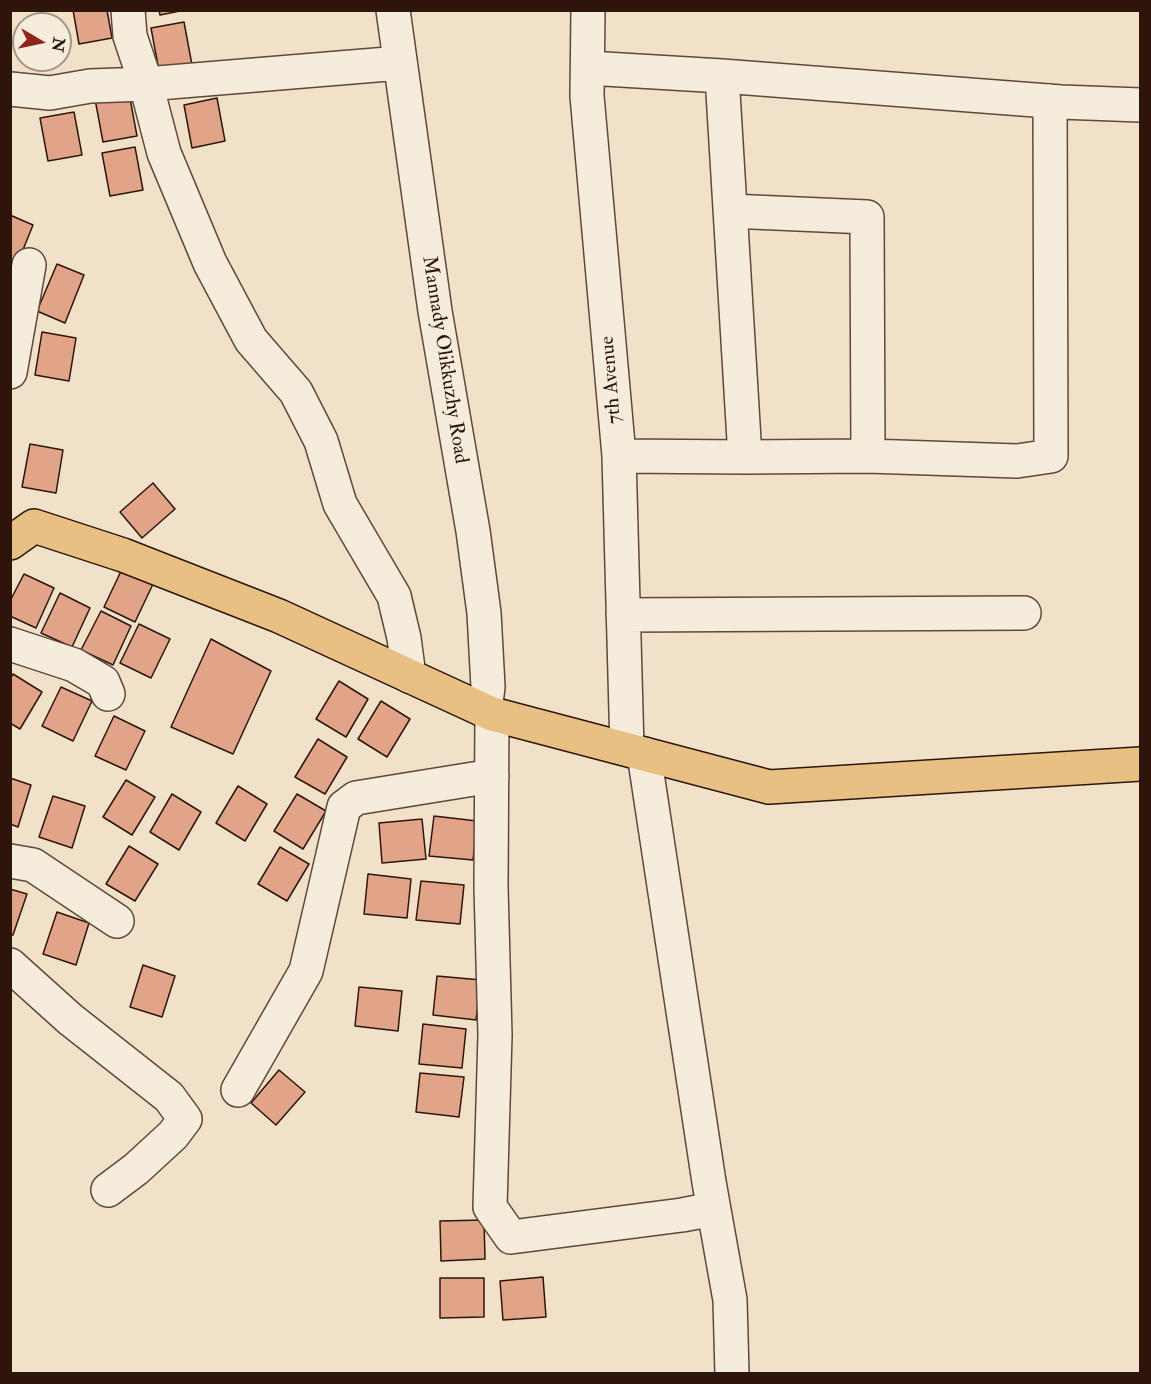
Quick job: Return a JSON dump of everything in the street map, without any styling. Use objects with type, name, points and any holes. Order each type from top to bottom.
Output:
[{"type":"main road","points":[[10,543],[34,526],[123,555],[279,616],[488,712],[770,787],[1140,764]]},
{"type":"street","points":[[128,10],[130,36],[146,84],[164,153],[210,263],[250,340],[296,392],[321,441],[340,504],[394,597],[404,638],[409,676]]},
{"type":"street","name":"Mannady Olikkuzhy Road","points":[[393,10],[435,311],[473,531],[484,614],[492,776],[491,886],[495,1035],[490,1208],[511,1237],[713,1209]]},
{"type":"street","name":"7th Avenue","points":[[588,10],[587,96],[619,456],[623,615],[635,752],[730,1300],[732,1374]]},
{"type":"street","points":[[10,89],[50,93],[90,87],[400,63]]},
{"type":"street","points":[[588,68],[1050,101],[1140,105]]},
{"type":"street","points":[[722,76],[745,458]]},
{"type":"street","points":[[619,456],[745,458],[868,456],[1017,461],[1051,456],[1050,101]]},
{"type":"street","points":[[730,211],[867,217],[868,456]]},
{"type":"street","points":[[10,372],[29,265]]},
{"type":"street","points":[[623,615],[1024,613]]},
{"type":"street","points":[[10,644],[74,665],[103,682],[108,694]]},
{"type":"street","points":[[238,1090],[306,971],[344,807],[356,798],[492,776]]},
{"type":"street","points":[[10,861],[33,865],[117,921]]},
{"type":"street","points":[[10,965],[70,1019],[169,1097],[185,1119],[173,1135],[136,1169],[108,1190]]},
{"type":"building","points":[[73,10],[107,10],[112,38],[79,44]]},
{"type":"building","points":[[159,10],[185,10],[160,15]]},
{"type":"building","points":[[184,22],[192,65],[159,71],[151,28]]},
{"type":"building","points":[[129,93],[137,136],[103,142],[95,99]]},
{"type":"building","points":[[217,98],[225,141],[192,148],[184,105]]},
{"type":"building","points":[[74,112],[82,155],[48,161],[40,118]]},
{"type":"building","points":[[135,147],[143,190],[110,196],[102,153]]},
{"type":"building","points":[[10,215],[33,225],[14,272],[10,271]]},
{"type":"building","points":[[57,264],[84,275],[65,323],[37,311]]},
{"type":"building","points":[[42,332],[76,338],[69,381],[35,375]]},
{"type":"building","points":[[30,444],[63,450],[56,493],[22,487]]},
{"type":"building","points":[[153,483],[175,509],[142,538],[120,512]]},
{"type":"building","points":[[123,567],[154,582],[135,622],[104,607]]},
{"type":"building","points":[[24,574],[54,588],[36,628],[10,616],[10,601]]},
{"type":"building","points":[[60,593],[90,608],[72,647],[41,633]]},
{"type":"building","points":[[101,611],[131,626],[113,665],[81,650]]},
{"type":"building","points":[[139,624],[170,639],[151,678],[120,663]]},
{"type":"building","points":[[211,639],[271,671],[233,754],[171,727]]},
{"type":"building","points":[[13,674],[42,692],[20,729],[10,723],[10,679]]},
{"type":"building","points":[[339,681],[368,699],[346,737],[316,719]]},
{"type":"building","points":[[61,687],[92,701],[73,741],[42,726]]},
{"type":"building","points":[[381,701],[410,719],[387,757],[358,739]]},
{"type":"building","points":[[114,716],[145,731],[126,770],[95,756]]},
{"type":"building","points":[[318,739],[347,757],[325,794],[295,777]]},
{"type":"building","points":[[10,778],[31,785],[18,827],[10,824]]},
{"type":"building","points":[[126,780],[155,797],[132,835],[103,817]]},
{"type":"building","points":[[238,786],[267,804],[245,841],[216,823]]},
{"type":"building","points":[[172,794],[201,812],[179,850],[150,832]]},
{"type":"building","points":[[297,794],[326,811],[303,849],[274,831]]},
{"type":"building","points":[[53,796],[85,806],[72,848],[39,837]]},
{"type":"building","points":[[434,816],[477,821],[473,860],[429,856]]},
{"type":"building","points":[[422,819],[426,859],[382,863],[379,823]]},
{"type":"building","points":[[129,846],[158,864],[135,901],[106,884]]},
{"type":"building","points":[[280,847],[309,864],[287,901],[258,884]]},
{"type":"building","points":[[368,874],[411,879],[407,918],[364,914]]},
{"type":"building","points":[[421,881],[464,885],[460,924],[416,920]]},
{"type":"building","points":[[10,889],[27,894],[13,935],[10,935]]},
{"type":"building","points":[[57,912],[89,923],[76,965],[43,954]]},
{"type":"building","points":[[143,965],[175,976],[162,1017],[130,1007]]},
{"type":"building","points":[[437,976],[481,980],[476,1020],[433,1015]]},
{"type":"building","points":[[359,987],[402,991],[398,1031],[355,1026]]},
{"type":"building","points":[[423,1024],[466,1029],[462,1068],[419,1064]]},
{"type":"building","points":[[279,1070],[305,1092],[276,1125],[251,1103]]},
{"type":"building","points":[[420,1073],[464,1077],[459,1117],[416,1112]]},
{"type":"building","points":[[484,1220],[485,1259],[441,1261],[440,1221]]},
{"type":"building","points":[[543,1277],[546,1317],[503,1320],[500,1281]]},
{"type":"building","points":[[440,1278],[484,1278],[484,1317],[440,1318]]}]
